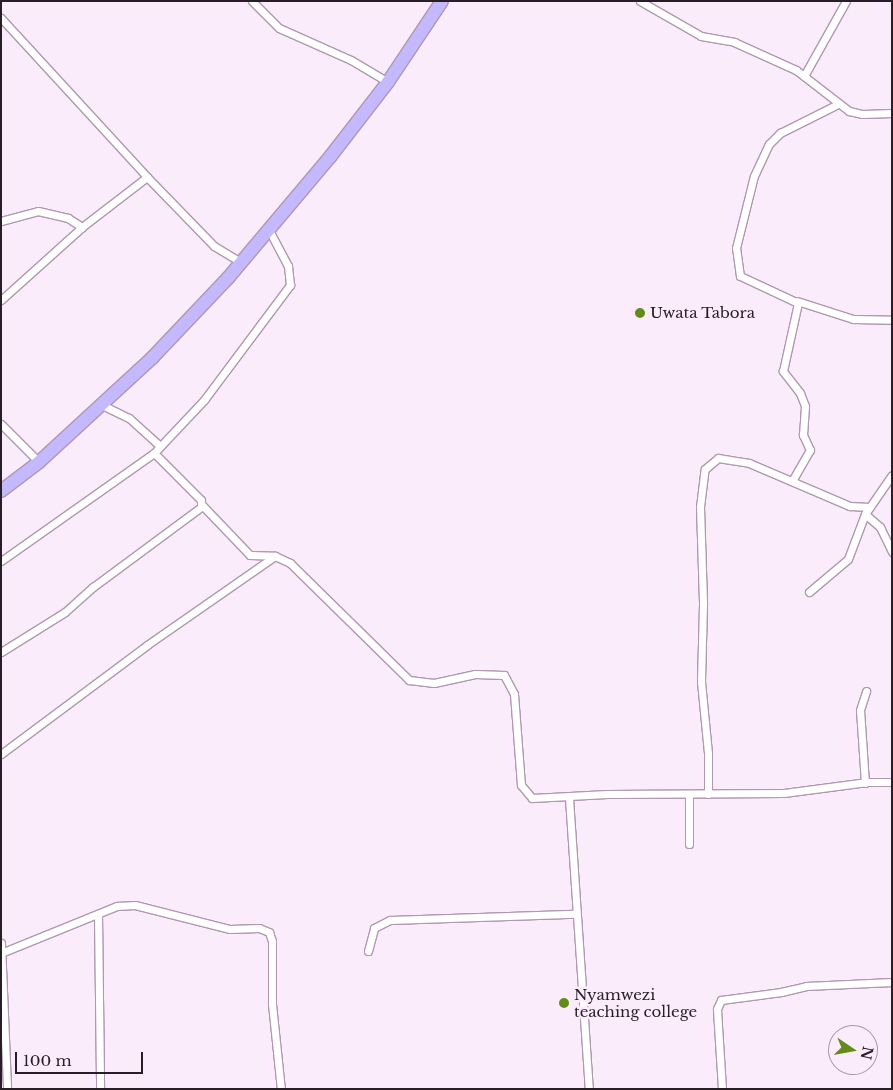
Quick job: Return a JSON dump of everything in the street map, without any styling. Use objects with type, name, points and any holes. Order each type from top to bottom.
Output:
[{"type":"highway","points":[[1,491],[39,462],[184,327],[270,232],[388,82],[442,1]]},
{"type":"street","points":[[252,1],[279,28],[351,60],[388,82]]},
{"type":"street","points":[[640,1],[701,36],[734,42],[804,76],[838,104],[856,113],[892,113]]},
{"type":"street","points":[[804,76],[846,1]]},
{"type":"street","points":[[1,18],[147,178],[214,246],[242,263]]},
{"type":"street","points":[[838,104],[772,140],[754,176],[740,228],[736,262],[740,276],[797,301],[853,319],[892,320]]},
{"type":"street","points":[[1,300],[82,228],[147,178]]},
{"type":"street","points":[[1,221],[38,211],[68,218],[82,228]]},
{"type":"street","points":[[1,561],[154,453],[204,400],[288,291],[291,280],[288,266],[270,232]]},
{"type":"street","points":[[792,481],[810,450],[803,435],[805,406],[800,393],[783,371],[797,301]]},
{"type":"street","points":[[102,405],[129,418],[160,446]]},
{"type":"street","points":[[1,424],[39,462]]},
{"type":"street","points":[[154,453],[201,500],[202,505],[250,555],[275,556],[286,560],[312,583],[411,681],[438,682],[490,673],[504,675],[514,694],[523,790],[534,799],[608,794],[689,795],[795,792],[865,782],[892,782]]},
{"type":"street","points":[[708,794],[708,753],[701,681],[703,602],[699,542],[703,474],[712,460],[723,458],[761,466],[850,506],[867,511],[880,527],[892,552]]},
{"type":"street","points":[[809,592],[848,559],[867,511],[892,475]]},
{"type":"street","points":[[1,652],[64,612],[93,587],[189,518],[202,505]]},
{"type":"street","points":[[1,754],[147,645],[275,556]]},
{"type":"street","points":[[865,782],[860,710],[866,692]]},
{"type":"street","points":[[689,795],[689,844]]},
{"type":"street","points":[[569,798],[575,914],[589,1089]]},
{"type":"street","points":[[2,953],[117,906],[135,905],[230,929],[259,928],[269,932],[272,941],[272,1004],[281,1089]]},
{"type":"street","points":[[368,951],[374,928],[390,920],[575,914]]},
{"type":"street","points":[[98,915],[100,1089]]},
{"type":"street","points":[[1,943],[7,1089]]},
{"type":"street","points":[[722,1089],[717,1009],[721,1000],[782,992],[800,986],[892,982]]},
{"type":"place","name":"Uwata Tabora","points":[[640,313]]},
{"type":"place","name":"Nyamwezi teaching college","points":[[564,1003]]}]
